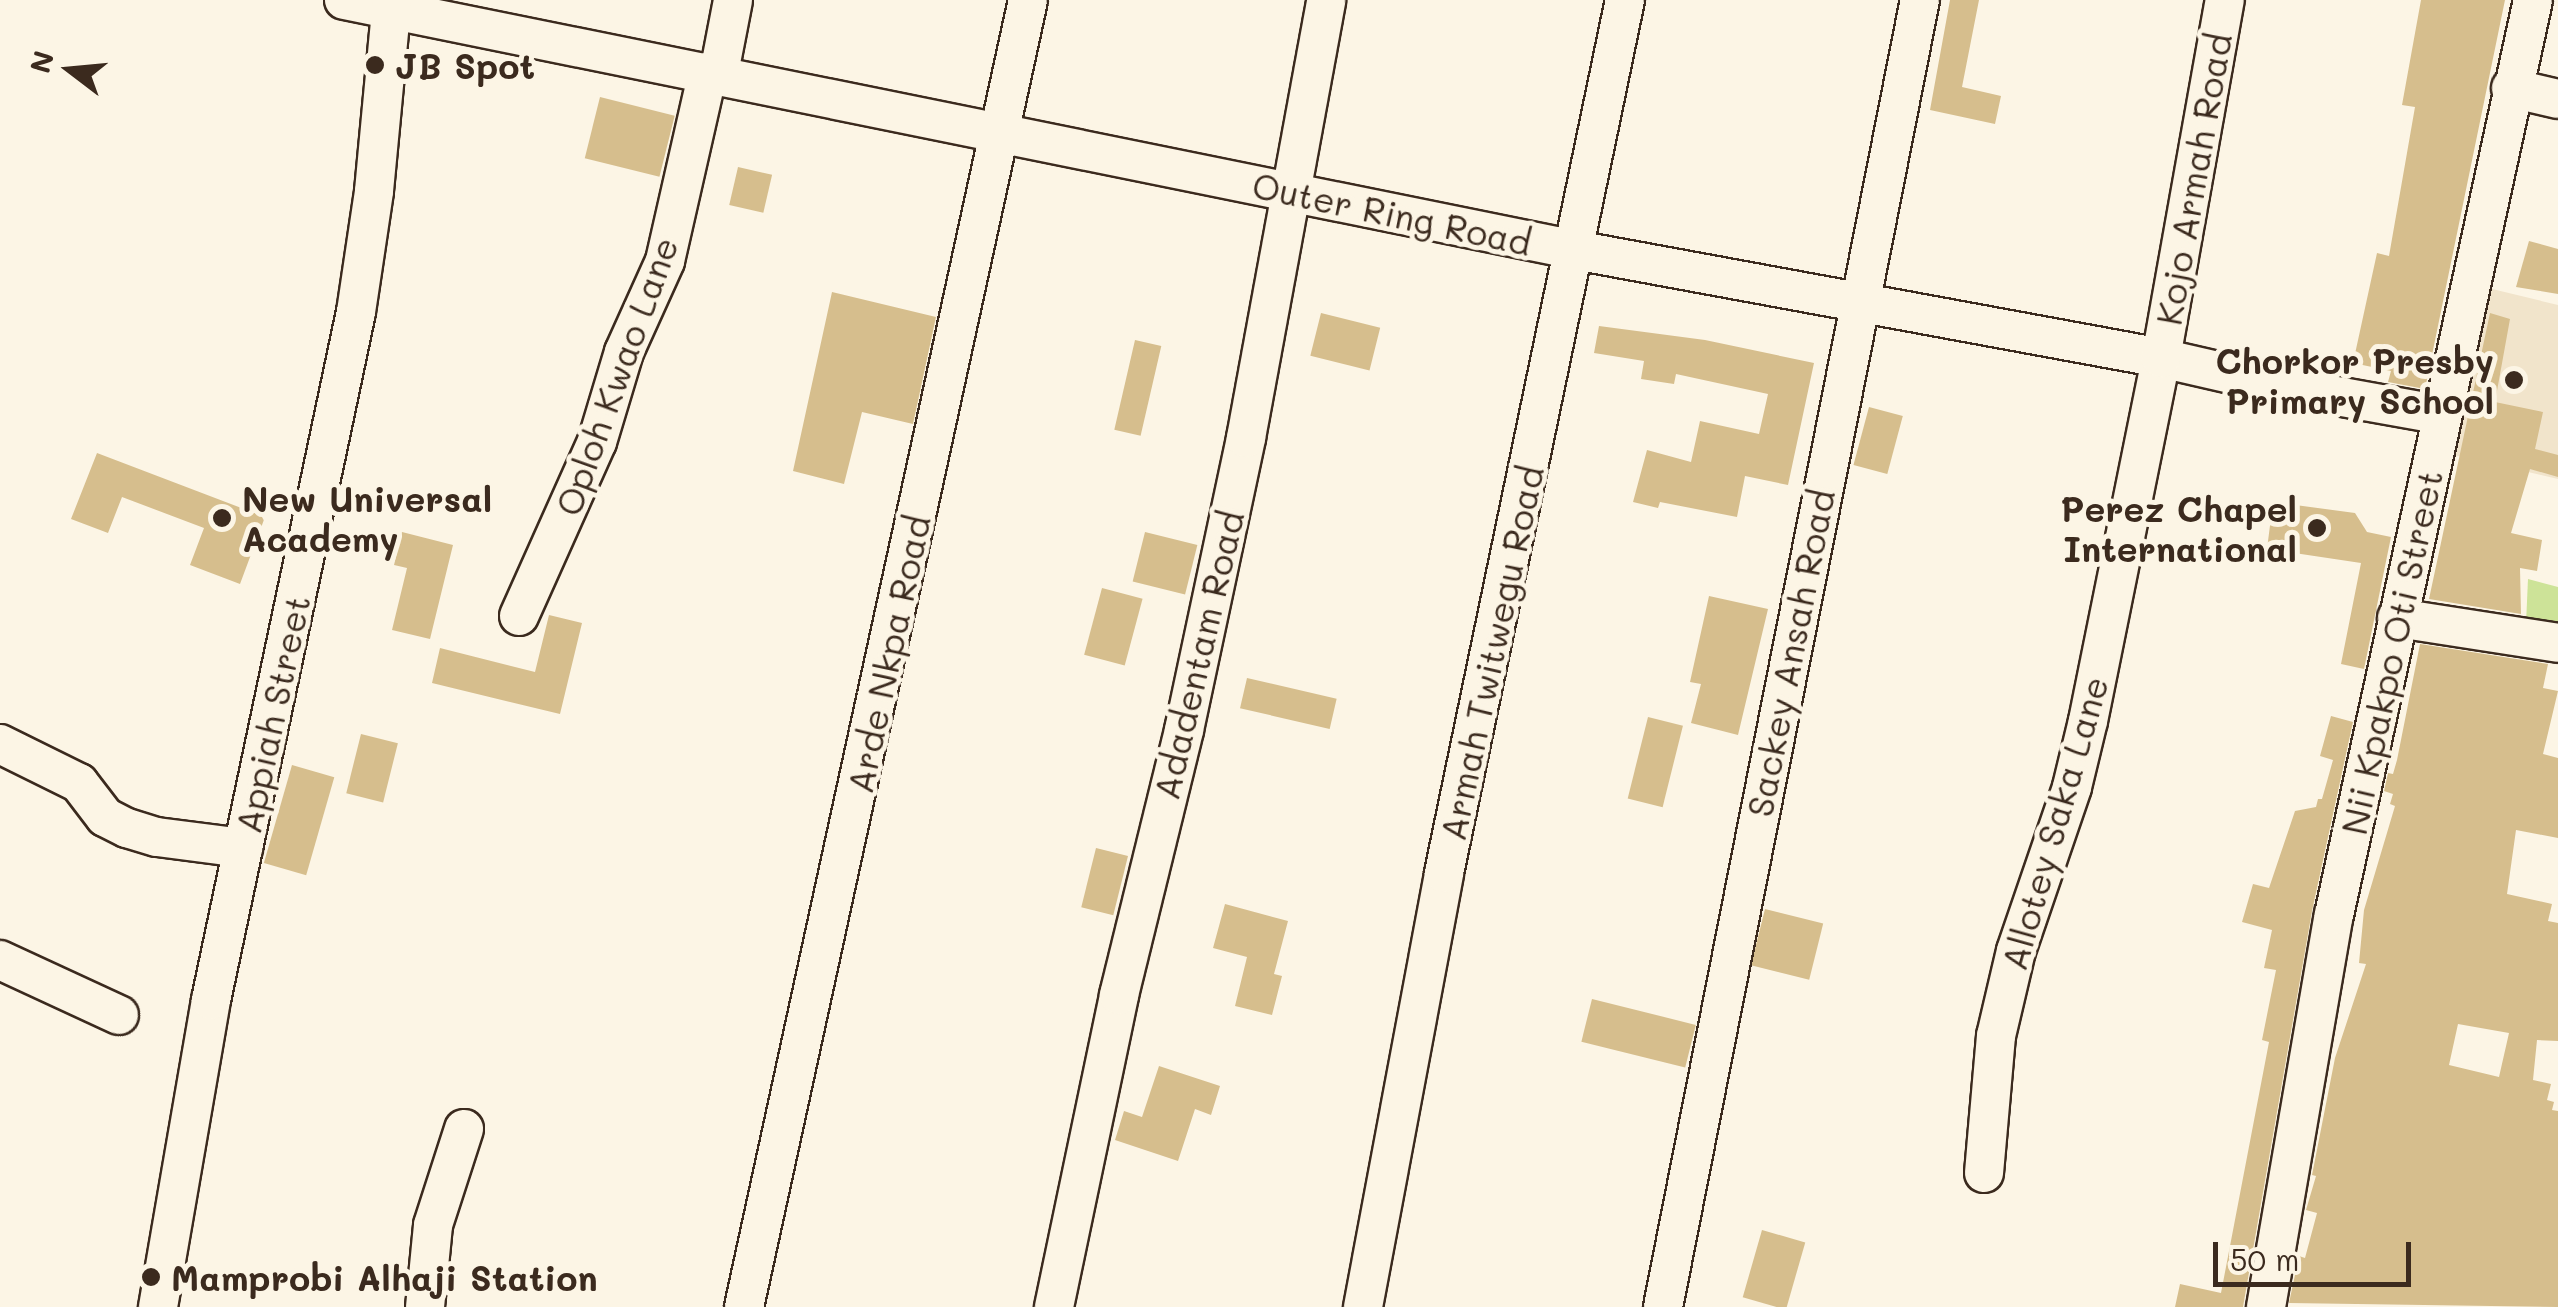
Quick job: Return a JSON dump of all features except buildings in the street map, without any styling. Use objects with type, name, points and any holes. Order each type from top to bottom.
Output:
[{"type":"street","name":"Outer Ring Road","points":[[344,0],[392,6],[1575,250],[2442,414]]},
{"type":"street","name":"Oploh Kwao Lane","points":[[519,616],[596,442],[624,352],[664,260],[734,0]]},
{"type":"street","name":"Arde Nkpa Road","points":[[744,1307],[1002,134],[1028,0]]},
{"type":"street","name":"Adadentam Road","points":[[1054,1307],[1119,995],[1184,730],[1246,438],[1326,0]]},
{"type":"street","name":"Armah Twitwegu Road","points":[[1363,1307],[1444,873],[1625,0]]},
{"type":"street","name":"Sackey Ansah Road","points":[[1663,1307],[1920,0]]},
{"type":"street","name":"Kojo Armah Road","points":[[2161,358],[2225,0]]},
{"type":"street","name":"Nii Kpakpo Oti Street","points":[[2266,1307],[2334,915],[2532,0]]},
{"type":"street","name":"Appiah Street","points":[[158,1307],[211,1000],[356,312],[392,6]]},
{"type":"street","points":[[2511,88],[2558,99]]},
{"type":"street","name":"Allotey Saka Lane","points":[[1984,1173],[1996,1036],[2016,951],[2080,754],[2161,358]]},
{"type":"street","points":[[2397,618],[2558,643]]},
{"type":"street","points":[[0,744],[79,783],[105,817],[127,828],[243,848]]},
{"type":"street","points":[[0,960],[119,1015]]},
{"type":"street","points":[[425,1307],[432,1225],[464,1129]]},
{"type":"shaded area","name":"Chorkor Presby Primary School","points":[[2488,288],[2558,305],[2558,479],[2454,455]]},
{"type":"green space","points":[[2528,579],[2558,587],[2558,636],[2526,624]]},
{"type":"place","name":"JB Spot","points":[[375,65]]},
{"type":"place","name":"Chorkor Presby Primary School","points":[[2514,380]]},
{"type":"place","name":"New Universal Academy","points":[[222,518]]},
{"type":"place","name":"Perez Chapel International","points":[[2317,528]]},
{"type":"place","name":"Mamprobi Alhaji Station","points":[[151,1277]]}]
